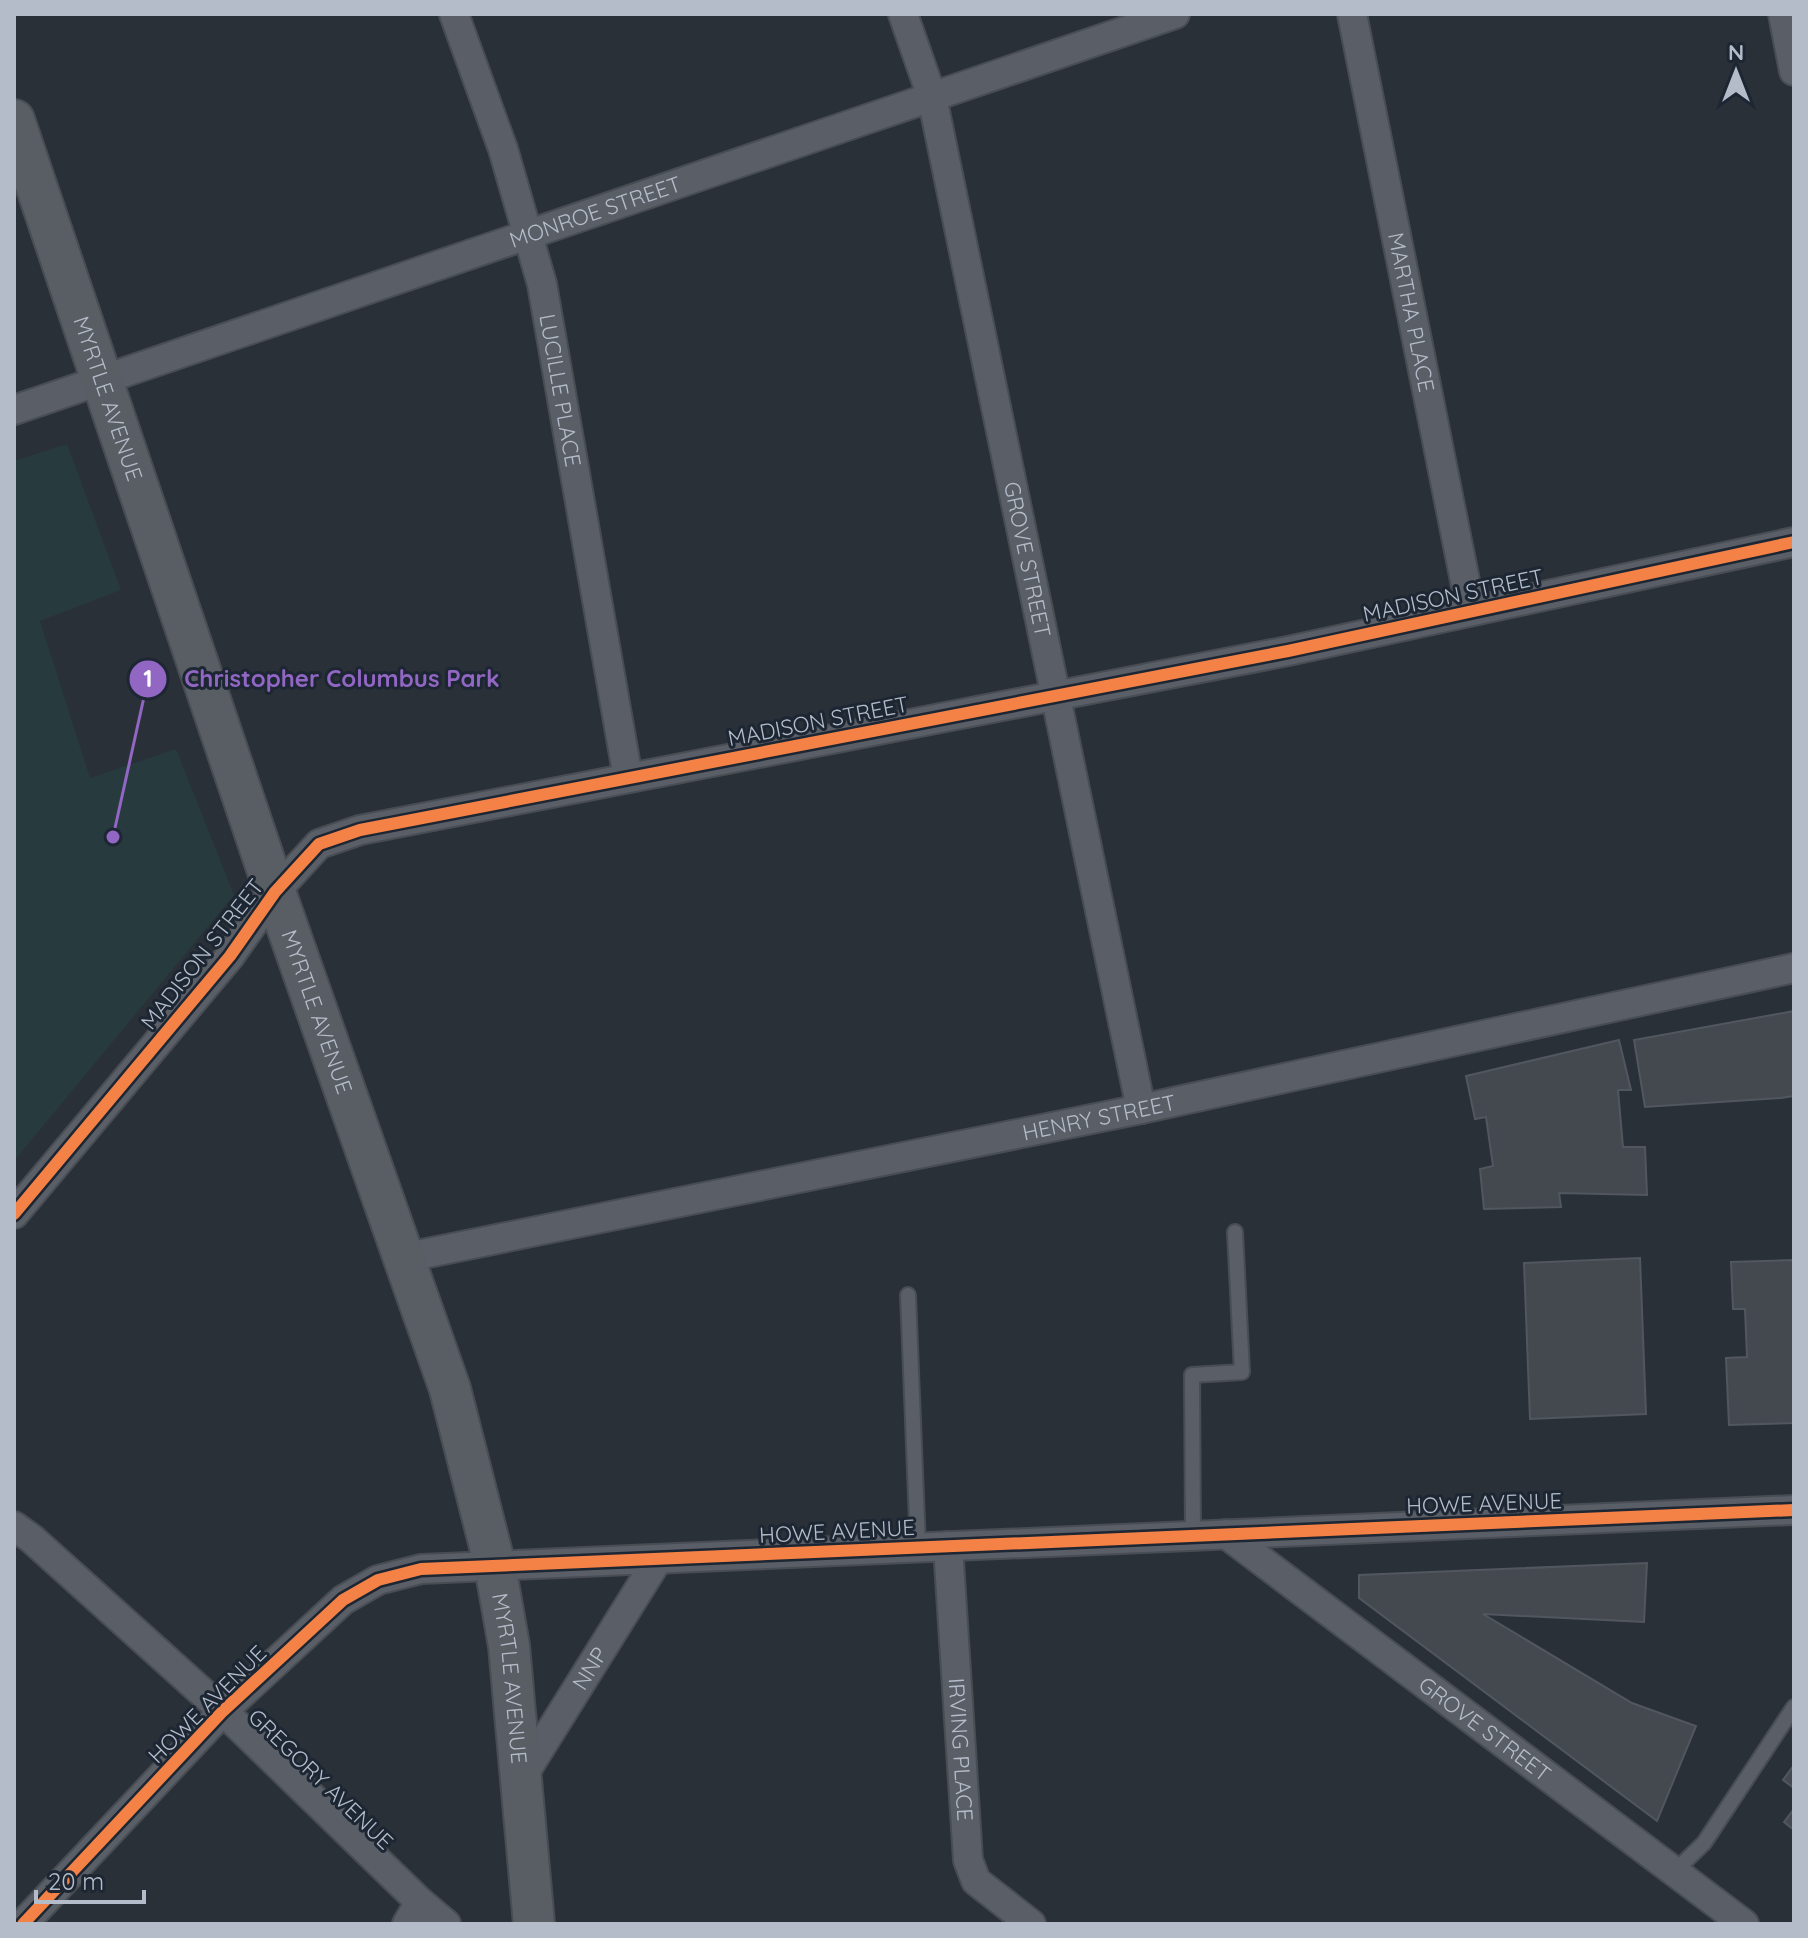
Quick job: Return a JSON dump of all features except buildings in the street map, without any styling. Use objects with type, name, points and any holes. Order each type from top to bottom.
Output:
[{"type":"street","name":"LUCILLE PLACE","points":[[454,14],[503,149],[542,284],[628,778]]},
{"type":"street","name":"GROVE STREET","points":[[903,14],[932,97],[1141,1109]]},
{"type":"street","name":"MONROE STREET","points":[[14,410],[1175,14]]},
{"type":"street","name":"MARTHA PLACE","points":[[1352,14],[1471,611]]},
{"type":"street","points":[[1783,14],[1794,71]]},
{"type":"street","name":"MYRTLE AVENUE","points":[[14,120],[275,892],[450,1389],[495,1566],[509,1646],[534,1924]]},
{"type":"street","name":"MADISON STREET","points":[[14,1214],[230,956],[275,892],[319,844],[360,830],[1288,651],[1794,542]]},
{"type":"street","name":"HENRY STREET","points":[[403,1258],[1141,1109],[1794,968]]},
{"type":"street","name":"HOWE AVENUE","points":[[23,1924],[223,1711],[343,1600],[378,1580],[421,1569],[1794,1510]]},
{"type":"street","name":"GREGORY AVENUE","points":[[14,1526],[223,1711],[414,1913],[446,1924]]},
{"type":"street","name":"GROVE STREET","points":[[1226,1534],[1744,1924]]},
{"type":"street","name":"IRVING PLACE","points":[[948,1546],[968,1860],[976,1881],[1031,1924]]},
{"type":"street","name":"NNP","points":[[522,1777],[658,1559]]},
{"type":"lane","points":[[1193,1535],[1192,1375],[1242,1372],[1235,1232]]},
{"type":"lane","points":[[908,1295],[918,1547]]},
{"type":"lane","points":[[1674,1872],[1704,1843],[1794,1707]]},
{"type":"green space","points":[[67,444],[121,590],[40,621],[90,778],[176,749],[234,895],[14,1161],[14,461]]},
{"type":"cycle path","points":[[14,1214],[230,956],[275,892],[319,844],[360,830],[1288,651],[1794,542]]},
{"type":"cycle path","points":[[23,1924],[223,1711],[343,1600],[378,1580],[421,1569],[1794,1510]]},
{"type":"place","name":"Christopher Columbus Park","points":[[113,837]]}]
